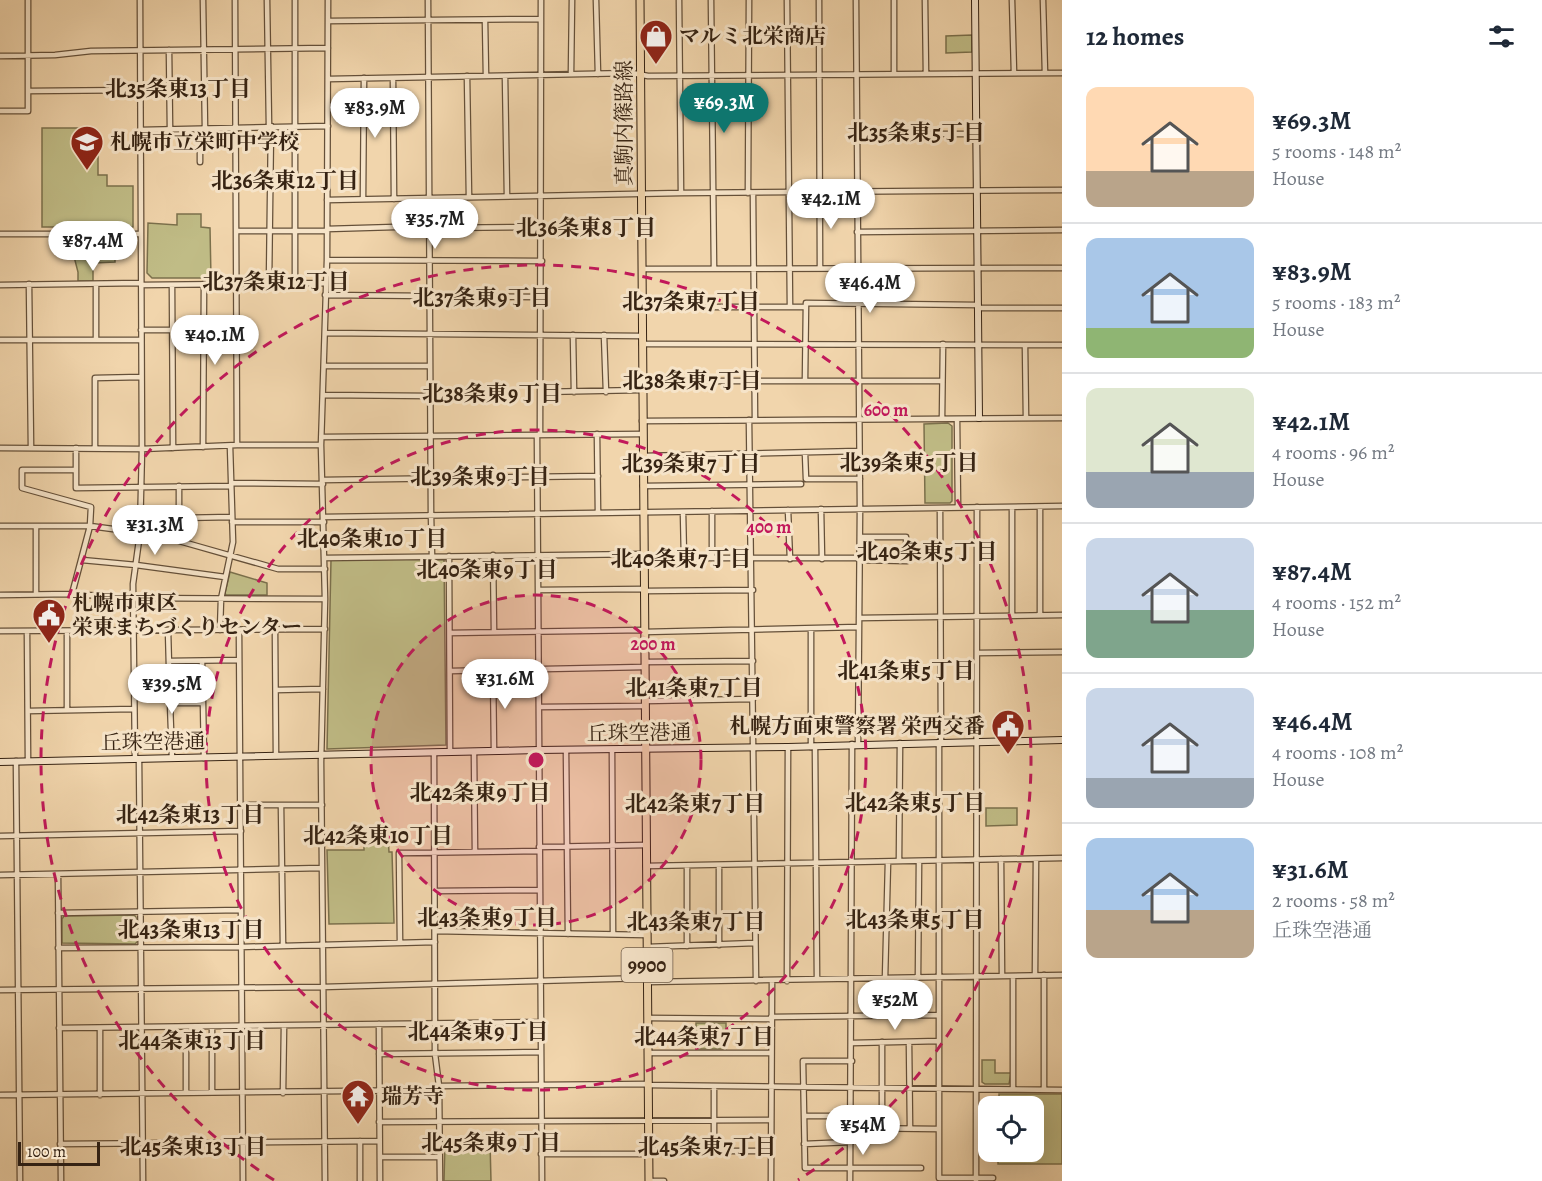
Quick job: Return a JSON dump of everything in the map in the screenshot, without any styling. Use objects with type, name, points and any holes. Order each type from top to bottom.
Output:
[{"type":"main road","name":"真駒内篠路線","points":[[640,0],[649,1181]]},
{"type":"main road","points":[[975,0],[979,418]]},
{"type":"main road","name":"丘珠空港通","points":[[0,762],[538,750],[813,747],[855,744],[1062,740]]},
{"type":"street","points":[[0,111],[28,111],[28,0]]},
{"type":"street","points":[[140,0],[142,448],[140,533],[133,598],[133,630],[141,872],[144,1181]]},
{"type":"street","points":[[201,162],[203,0]]},
{"type":"street","points":[[235,0],[237,445]]},
{"type":"street","points":[[267,0],[270,126],[269,283]]},
{"type":"street","points":[[295,0],[295,283]]},
{"type":"street","points":[[325,1181],[321,755],[326,599],[321,445],[327,260],[328,0]]},
{"type":"street","points":[[428,0],[432,556]]},
{"type":"street","points":[[541,0],[542,297],[538,476],[538,750],[542,1181]]},
{"type":"street","points":[[572,0],[572,74]]},
{"type":"street","points":[[596,0],[598,74]]},
{"type":"street","points":[[679,0],[681,193]]},
{"type":"street","points":[[711,0],[714,269]]},
{"type":"street","points":[[749,0],[755,381],[750,454],[750,510],[753,590],[756,981]]},
{"type":"street","points":[[787,0],[790,307]]},
{"type":"street","points":[[819,0],[820,268]]},
{"type":"street","points":[[850,1181],[852,862],[860,537],[856,0]]},
{"type":"street","points":[[894,0],[894,74]]},
{"type":"street","points":[[925,0],[926,74]]},
{"type":"street","points":[[1012,0],[1014,73]]},
{"type":"street","points":[[1043,0],[1045,73]]},
{"type":"street","points":[[328,21],[540,19]]},
{"type":"street","points":[[485,20],[486,76]]},
{"type":"street","points":[[0,56],[91,51],[328,48]]},
{"type":"street","points":[[169,50],[170,129]]},
{"type":"street","points":[[329,79],[572,74],[712,76],[1062,73]]},
{"type":"street","points":[[467,76],[469,197]]},
{"type":"street","points":[[506,76],[507,196]]},
{"type":"street","points":[[363,199],[364,78]]},
{"type":"street","points":[[393,78],[394,199]]},
{"type":"street","points":[[28,91],[140,90]]},
{"type":"street","points":[[140,130],[328,126]]},
{"type":"street","points":[[856,134],[976,134]]},
{"type":"street","points":[[327,200],[681,193],[1062,190]]},
{"type":"street","points":[[236,231],[542,227]]},
{"type":"street","points":[[857,232],[1062,230]]},
{"type":"street","points":[[0,234],[141,234]]},
{"type":"street","points":[[327,260],[542,261]]},
{"type":"street","points":[[641,269],[1062,268]]},
{"type":"street","points":[[0,285],[326,283]]},
{"type":"street","points":[[29,284],[31,448]]},
{"type":"street","points":[[96,284],[96,340]]},
{"type":"street","points":[[203,447],[204,284]]},
{"type":"street","points":[[172,285],[173,448]]},
{"type":"street","points":[[325,295],[542,297]]},
{"type":"street","points":[[805,381],[806,303],[1062,308]]},
{"type":"street","points":[[642,307],[805,307]]},
{"type":"street","points":[[141,330],[236,330]]},
{"type":"street","points":[[325,333],[604,335],[642,340],[754,344],[1062,345]]},
{"type":"street","points":[[573,335],[574,392]]},
{"type":"street","points":[[604,335],[606,392]]},
{"type":"street","points":[[0,340],[141,340]]},
{"type":"street","points":[[942,418],[943,344]]},
{"type":"street","points":[[1025,345],[1026,418]]},
{"type":"street","points":[[324,366],[429,366]]},
{"type":"street","points":[[95,448],[95,378],[141,377]]},
{"type":"street","points":[[642,381],[942,381]]},
{"type":"street","points":[[540,392],[642,390]]},
{"type":"street","points":[[324,395],[430,396]]},
{"type":"street","points":[[957,418],[958,507]]},
{"type":"street","points":[[642,421],[1062,418]]},
{"type":"street","points":[[597,434],[598,513]]},
{"type":"street","points":[[323,436],[642,434]]},
{"type":"street","points":[[0,448],[321,445]]},
{"type":"street","points":[[220,630],[221,599],[232,542],[230,446]]},
{"type":"street","points":[[76,448],[76,488],[141,488],[431,478],[598,476]]},
{"type":"street","points":[[643,456],[859,451]]},
{"type":"street","points":[[805,453],[806,479],[860,479]]},
{"type":"street","points":[[72,594],[90,526],[91,507],[22,488],[22,471],[76,470]]},
{"type":"street","points":[[644,486],[801,484]]},
{"type":"street","points":[[179,486],[179,518],[232,520],[860,508],[1062,507]]},
{"type":"street","points":[[976,1179],[977,507]]},
{"type":"street","points":[[1012,507],[1012,616]]},
{"type":"street","points":[[1040,507],[1040,615]]},
{"type":"street","points":[[940,508],[939,1178],[993,1178]]},
{"type":"street","points":[[821,509],[822,559]]},
{"type":"street","points":[[788,510],[790,559]]},
{"type":"street","points":[[712,511],[712,558]]},
{"type":"street","points":[[683,512],[684,558]]},
{"type":"street","points":[[0,526],[90,526],[158,535],[278,569],[325,569]]},
{"type":"street","points":[[36,526],[36,594]]},
{"type":"street","points":[[324,558],[538,555],[907,561],[906,537],[860,537]]},
{"type":"street","points":[[493,555],[494,632]]},
{"type":"street","points":[[449,556],[450,752]]},
{"type":"street","points":[[82,560],[225,577]]},
{"type":"street","points":[[538,590],[753,590]]},
{"type":"street","points":[[0,594],[72,594],[133,598],[326,599]]},
{"type":"street","points":[[859,618],[1062,615]]},
{"type":"street","points":[[450,633],[859,627]]},
{"type":"street","points":[[0,631],[326,629]]},
{"type":"street","points":[[811,629],[816,979]]},
{"type":"street","points":[[168,630],[172,758]]},
{"type":"street","points":[[238,630],[243,1181]]},
{"type":"street","points":[[275,630],[276,756]]},
{"type":"street","points":[[27,631],[28,761]]},
{"type":"street","points":[[67,631],[67,710]]},
{"type":"street","points":[[977,653],[1062,652]]},
{"type":"street","points":[[169,661],[239,660]]},
{"type":"street","points":[[202,661],[204,758]]},
{"type":"street","points":[[451,671],[753,661]]},
{"type":"street","points":[[493,670],[494,751]]},
{"type":"street","points":[[276,690],[323,689]]},
{"type":"street","points":[[538,707],[753,699]]},
{"type":"street","points":[[171,703],[203,703]]},
{"type":"street","points":[[28,711],[134,709]]},
{"type":"street","points":[[899,861],[900,743]]},
{"type":"street","points":[[787,981],[788,747]]},
{"type":"street","points":[[566,750],[568,934]]},
{"type":"street","points":[[612,750],[613,933]]},
{"type":"street","points":[[474,752],[475,852]]},
{"type":"street","points":[[434,753],[435,1054],[440,1088],[440,1181]]},
{"type":"street","points":[[16,761],[20,1181]]},
{"type":"street","points":[[241,805],[322,805]]},
{"type":"street","points":[[281,805],[283,946]]},
{"type":"street","points":[[0,836],[241,831]]},
{"type":"street","points":[[400,943],[399,853],[646,844]]},
{"type":"street","points":[[646,866],[1062,858]]},
{"type":"street","points":[[1001,859],[1002,976]]},
{"type":"street","points":[[1035,975],[1036,859]]},
{"type":"street","points":[[918,978],[919,861]]},
{"type":"street","points":[[885,979],[888,862]]},
{"type":"street","points":[[719,865],[719,945]]},
{"type":"street","points":[[687,866],[687,946]]},
{"type":"street","points":[[0,875],[321,868]]},
{"type":"street","points":[[58,874],[61,1181]]},
{"type":"street","points":[[435,891],[540,890]]},
{"type":"street","points":[[58,913],[241,910]]},
{"type":"street","points":[[435,931],[646,935]]},
{"type":"street","points":[[58,948],[322,946],[435,942]]},
{"type":"street","points":[[647,947],[755,943]]},
{"type":"street","points":[[1044,975],[1044,1089]]},
{"type":"street","points":[[0,990],[323,987],[539,980],[787,981],[1062,975]]},
{"type":"street","points":[[1013,976],[1013,1089]]},
{"type":"street","points":[[771,1181],[772,981]]},
{"type":"street","points":[[648,1018],[939,1015]]},
{"type":"street","points":[[59,1028],[541,1022]]},
{"type":"street","points":[[379,1024],[380,1181]]},
{"type":"street","points":[[283,1093],[284,1026]]},
{"type":"street","points":[[186,1027],[186,1093]]},
{"type":"street","points":[[212,1027],[212,1092]]},
{"type":"street","points":[[100,1028],[100,1095]]},
{"type":"street","points":[[852,1043],[939,1041]]},
{"type":"street","points":[[882,1042],[882,1128]]},
{"type":"street","points":[[909,1042],[909,1128]]},
{"type":"street","points":[[379,1054],[541,1052]]},
{"type":"street","points":[[647,1053],[771,1053]]},
{"type":"street","points":[[852,1061],[803,1061],[805,1168],[921,1168]]},
{"type":"street","points":[[0,1095],[323,1093],[541,1085],[1062,1090]]},
{"type":"street","points":[[714,1086],[714,1152]]},
{"type":"street","points":[[804,1116],[851,1116]]},
{"type":"street","points":[[379,1122],[770,1120]]},
{"type":"street","points":[[851,1128],[938,1129]]},
{"type":"street","points":[[360,1141],[360,1181]]},
{"type":"street","points":[[60,1144],[379,1141]]},
{"type":"street","points":[[804,1144],[851,1142]]},
{"type":"street","points":[[542,1154],[770,1151]]},
{"type":"street","points":[[380,1157],[440,1157]]},
{"type":"street","points":[[649,1181],[664,1181]]},
{"type":"shaded area","points":[[972,35],[972,52],[946,53],[946,36]]},
{"type":"shaded area","points":[[42,128],[82,128],[83,134],[98,134],[98,175],[107,175],[107,186],[133,186],[133,227],[42,227]]},
{"type":"shaded area","points":[[177,214],[201,214],[201,227],[210,228],[211,278],[152,278],[147,273],[148,223],[177,225]]},
{"type":"shaded area","points":[[69,237],[115,237],[115,262],[93,263],[93,281],[78,281],[78,272]]},
{"type":"shaded area","points":[[948,423],[952,426],[952,501],[950,503],[925,503],[924,424]]},
{"type":"shaded area","points":[[444,558],[446,745],[327,749],[331,560]]},
{"type":"shaded area","points":[[230,572],[267,583],[267,595],[226,595]]},
{"type":"shaded area","points":[[986,808],[1017,808],[1017,825],[986,826]]},
{"type":"shaded area","points":[[364,835],[388,835],[389,852],[392,852],[394,923],[329,924],[327,850],[364,850]]},
{"type":"shaded area","points":[[134,915],[137,942],[135,944],[62,943],[64,916]]},
{"type":"shaded area","points":[[696,1023],[726,1023],[726,1049],[696,1049]]},
{"type":"shaded area","points":[[982,1060],[995,1060],[995,1073],[1011,1073],[1009,1084],[982,1082]]},
{"type":"shaded area","points":[[999,1094],[1062,1094],[1062,1164],[998,1164],[998,1162],[1044,1162],[1044,1096],[999,1096]]},
{"type":"shaded area","points":[[490,1142],[491,1181],[444,1181],[445,1143]]},
{"type":"place","name":"マルミ北栄商店","points":[[656,65]]},
{"type":"place","name":"札幌市立栄町中学校","points":[[87,171]]},
{"type":"place","name":"札幌市東区 栄東まちづくりセンター","points":[[49,644]]},
{"type":"place","name":"札幌方面東警察署 栄西交番","points":[[1008,755]]},
{"type":"place","name":"瑞芳寺","points":[[358,1125]]},
{"type":"district","name":"北35条東13丁目","points":[[178,89]]},
{"type":"district","name":"北35条東5丁目","points":[[916,133]]},
{"type":"district","name":"北36条東12丁目","points":[[285,181]]},
{"type":"district","name":"北36条東8丁目","points":[[586,228]]},
{"type":"district","name":"北37条東12丁目","points":[[276,282]]},
{"type":"district","name":"北37条東9丁目","points":[[482,298]]},
{"type":"district","name":"北37条東7丁目","points":[[691,302]]},
{"type":"district","name":"北38条東7丁目","points":[[692,381]]},
{"type":"district","name":"北38条東9丁目","points":[[492,394]]},
{"type":"district","name":"北39条東5丁目","points":[[909,463]]},
{"type":"district","name":"北39条東7丁目","points":[[691,464]]},
{"type":"district","name":"北39条東9丁目","points":[[480,477]]},
{"type":"district","name":"北40条東10丁目","points":[[372,539]]},
{"type":"district","name":"北40条東5丁目","points":[[927,552]]},
{"type":"district","name":"北40条東7丁目","points":[[681,559]]},
{"type":"district","name":"北40条東9丁目","points":[[487,570]]},
{"type":"district","name":"北41条東5丁目","points":[[906,671]]},
{"type":"district","name":"北41条東7丁目","points":[[694,688]]},
{"type":"district","name":"北42条東9丁目","points":[[480,793]]},
{"type":"district","name":"北42条東5丁目","points":[[915,803]]},
{"type":"district","name":"北42条東7丁目","points":[[695,804]]},
{"type":"district","name":"北42条東13丁目","points":[[190,815]]},
{"type":"district","name":"北42条東10丁目","points":[[378,836]]},
{"type":"district","name":"北43条東9丁目","points":[[487,918]]},
{"type":"district","name":"北43条東5丁目","points":[[915,920]]},
{"type":"district","name":"北43条東7丁目","points":[[696,922]]},
{"type":"district","name":"北43条東13丁目","points":[[191,930]]},
{"type":"district","name":"北44条東9丁目","points":[[478,1032]]},
{"type":"district","name":"北44条東7丁目","points":[[704,1037]]},
{"type":"district","name":"北44条東13丁目","points":[[192,1041]]},
{"type":"district","name":"北45条東9丁目","points":[[491,1143]]},
{"type":"district","name":"北45条東13丁目","points":[[193,1147]]},
{"type":"district","name":"北45条東7丁目","points":[[707,1147]]}]
